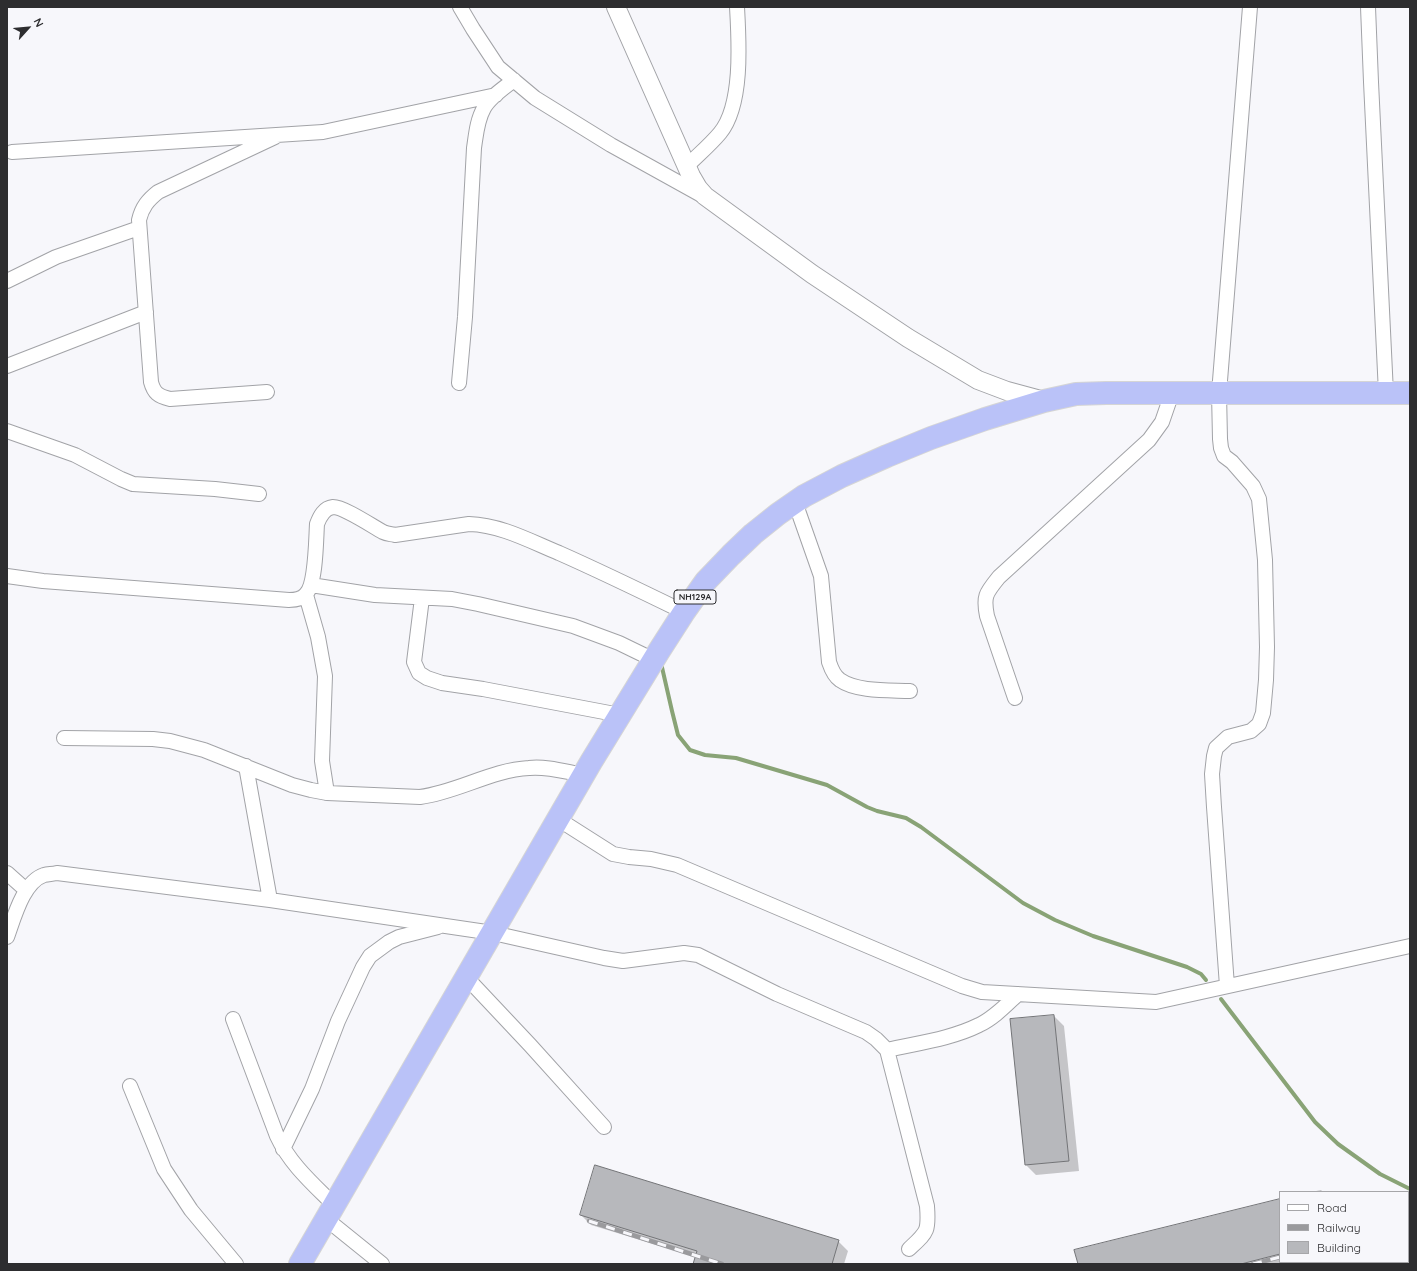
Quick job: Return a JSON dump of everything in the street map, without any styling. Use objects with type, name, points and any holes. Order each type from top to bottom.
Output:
[{"type":"highway","name":"NH129A","points":[[300,1264],[329,1211],[493,933],[558,819],[684,612],[706,581],[753,534],[778,514],[804,496],[842,476],[931,438],[985,419],[1044,401],[1076,394],[1410,393]]},
{"type":"street","points":[[460,7],[498,67],[535,98],[612,145],[705,196],[812,274],[908,338],[978,380],[1007,391],[1044,401]]},
{"type":"street","points":[[616,7],[687,166],[698,188],[705,196]]},
{"type":"street","points":[[687,166],[720,133],[727,121],[732,106],[736,93],[739,56],[737,7]]},
{"type":"street","points":[[1227,986],[1212,774],[1214,756],[1216,748],[1228,737],[1251,731],[1259,724],[1263,713],[1266,680],[1265,560],[1259,498],[1253,486],[1232,462],[1224,456],[1220,439],[1219,393],[1250,7]]},
{"type":"street","points":[[1368,7],[1370,82],[1386,393]]},
{"type":"street","points":[[459,383],[465,317],[474,148],[479,123],[484,108],[496,95],[514,80]]},
{"type":"street","points":[[12,152],[323,132],[496,95]]},
{"type":"street","points":[[267,392],[170,399],[158,396],[152,389],[139,220],[144,205],[158,192],[280,134]]},
{"type":"street","points":[[7,281],[56,257],[139,228]]},
{"type":"street","points":[[7,366],[146,312]]},
{"type":"street","points":[[1015,698],[988,616],[985,603],[989,590],[999,577],[1149,440],[1162,422],[1172,393]]},
{"type":"street","points":[[7,431],[75,455],[133,484],[215,489],[259,494]]},
{"type":"street","points":[[795,502],[821,576],[829,662],[833,672],[839,679],[851,685],[910,691]]},
{"type":"street","points":[[327,793],[322,761],[325,676],[308,590],[317,524],[320,515],[327,509],[334,507],[343,510],[385,533],[395,535],[469,524],[480,524],[499,529],[520,536],[617,578],[684,612]]},
{"type":"street","points":[[7,576],[289,600],[298,599],[308,590],[452,600],[478,604],[574,626],[619,643],[654,660]]},
{"type":"street","points":[[422,598],[414,662],[419,673],[427,678],[442,683],[483,689],[620,715]]},
{"type":"street","points":[[64,738],[153,739],[170,741],[204,750],[292,785],[327,793],[420,797],[435,795],[494,775],[518,769],[542,768],[584,775]]},
{"type":"street","points":[[246,766],[270,900]]},
{"type":"street","points":[[558,819],[613,854],[651,859],[677,865],[962,986],[982,992],[1156,1002],[1410,946]]},
{"type":"street","points":[[7,937],[26,890],[33,882],[43,875],[57,873],[270,900],[493,933],[623,961],[684,953],[698,955],[777,994],[866,1032],[876,1039],[886,1050],[892,1066],[926,1206],[927,1228],[925,1234],[909,1249]]},
{"type":"street","points":[[7,874],[26,890]]},
{"type":"street","points":[[283,1149],[312,1089],[338,1022],[363,967],[370,956],[389,942],[399,937],[444,926]]},
{"type":"street","points":[[466,977],[604,1127]]},
{"type":"street","points":[[886,1050],[946,1037],[980,1025],[1018,994]]},
{"type":"street","points":[[233,1019],[283,1149],[329,1211],[382,1264]]},
{"type":"street","points":[[130,1086],[164,1169],[191,1210],[236,1264]]},
{"type":"building","points":[[1054,1015],[1069,1161],[1025,1165],[1010,1019]]},
{"type":"building","points":[[595,1165],[839,1240],[832,1264],[693,1264],[697,1251],[580,1215]]},
{"type":"building","points":[[1279,1199],[1279,1254],[1241,1264],[1078,1264],[1074,1250]]},
{"type":"waterway","points":[[661,663],[678,735],[690,750],[705,755],[736,758],[827,785],[867,807],[906,818],[921,827],[1023,903],[1055,920],[1093,936],[1187,967],[1201,974],[1206,980]]},
{"type":"waterway","points":[[1221,999],[1315,1122],[1338,1144],[1380,1174],[1410,1189]]},
{"type":"railway","points":[[589,1221],[722,1264]]},
{"type":"railway","points":[[1253,1264],[1279,1257]]},
{"type":"railway","points":[[1306,1264],[1310,1263]]}]
